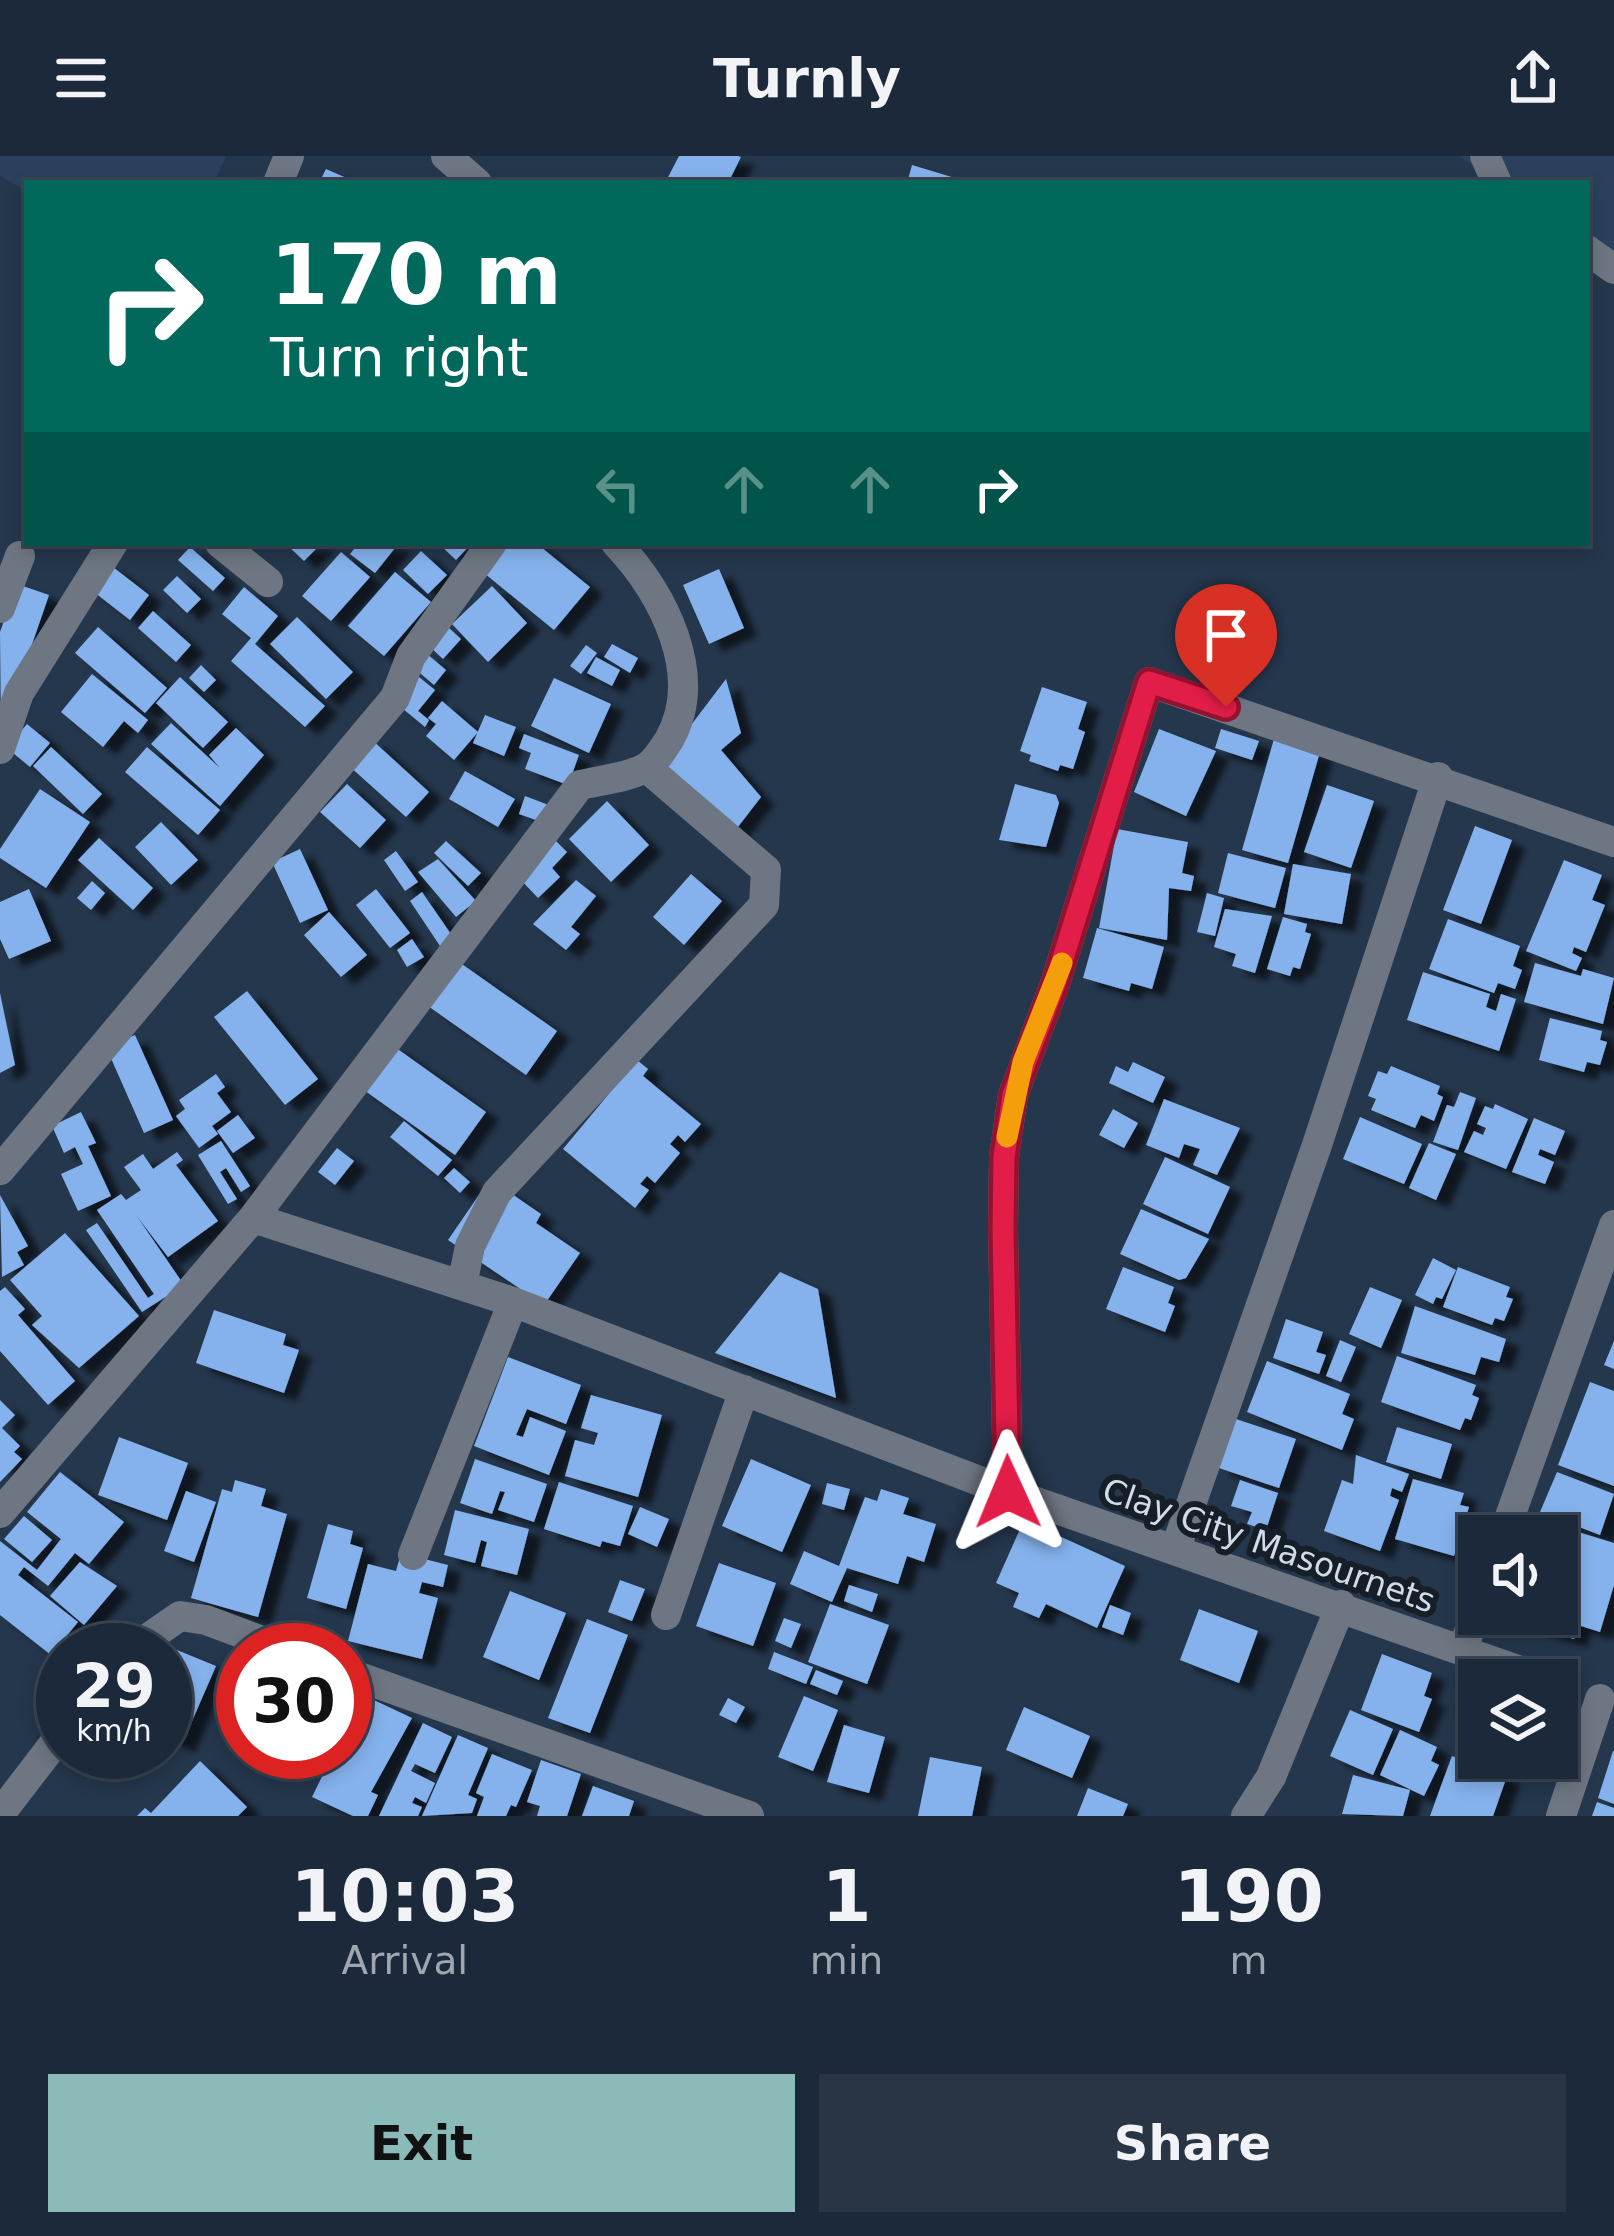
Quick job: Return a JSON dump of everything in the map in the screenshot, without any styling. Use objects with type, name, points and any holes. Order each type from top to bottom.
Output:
[{"type":"street","points":[[446,156],[474,180]]},
{"type":"street","points":[[0,749],[19,693],[111,546]]},
{"type":"street","points":[[224,546],[268,582]]},
{"type":"street","points":[[0,1170],[395,698],[411,656],[490,546]]},
{"type":"street","points":[[0,1513],[253,1218],[580,784],[647,768],[683,715],[678,648],[657,599],[618,546]]},
{"type":"street","points":[[0,608],[20,556]]},
{"type":"street","points":[[1008,1492],[1003,1229],[1004,1157],[1013,1095],[1055,984],[1149,682],[1438,777],[1614,842]]},
{"type":"street","points":[[462,1285],[470,1246],[497,1192],[764,905],[766,869],[647,768]]},
{"type":"street","points":[[1175,1550],[1317,1145],[1438,777]]},
{"type":"street","name":"Clay City Masournets","points":[[253,1218],[567,1321],[1008,1492],[1485,1659]]},
{"type":"street","points":[[1510,1515],[1614,1225]]},
{"type":"street","points":[[413,1555],[513,1302]]},
{"type":"street","points":[[666,1616],[744,1390]]},
{"type":"street","points":[[1246,1816],[1297,1719],[1341,1605]]},
{"type":"street","points":[[170,1623],[180,1616],[216,1624]]},
{"type":"street","points":[[1462,1651],[1468,1635]]},
{"type":"street","points":[[372,1682],[749,1816]]},
{"type":"street","points":[[1561,1816],[1607,1701],[1578,1691]]},
{"type":"street","points":[[2,1808],[36,1766]]},
{"type":"shaded area","points":[[0,156],[226,156],[215,180],[24,180],[24,189],[0,176]]},
{"type":"shaded area","points":[[1459,156],[1614,156],[1614,254],[1590,239],[1590,180],[1497,180]]},
{"type":"building","points":[[679,156],[741,157],[730,180],[667,180]]},
{"type":"building","points":[[912,165],[955,178],[954,180],[908,180]]},
{"type":"building","points":[[326,169],[351,180],[320,180]]},
{"type":"building","points":[[288,546],[319,546],[304,561]]},
{"type":"building","points":[[357,546],[397,546],[375,573],[350,554]]},
{"type":"building","points":[[441,546],[469,546],[456,560]]},
{"type":"building","points":[[506,546],[540,546],[590,587],[554,630],[484,573]]},
{"type":"building","points":[[190,547],[225,578],[213,591],[178,560]]},
{"type":"building","points":[[421,551],[447,575],[428,594],[403,570]]},
{"type":"building","points":[[341,552],[370,577],[331,621],[302,596]]},
{"type":"building","points":[[109,564],[149,595],[130,620],[90,589]]},
{"type":"building","points":[[719,569],[744,628],[709,644],[683,585]]},
{"type":"building","points":[[395,572],[431,602],[384,656],[348,626]]},
{"type":"building","points":[[177,576],[201,599],[187,613],[163,590]]},
{"type":"building","points":[[17,584],[49,595],[1,734],[0,632]]},
{"type":"building","points":[[492,586],[527,623],[488,662],[452,624]]},
{"type":"building","points":[[244,587],[278,616],[255,644],[325,706],[305,727],[231,661],[251,638],[222,614]]},
{"type":"building","points":[[153,611],[191,645],[176,662],[138,628]]},
{"type":"building","points":[[297,617],[353,672],[326,699],[270,644]]},
{"type":"building","points":[[447,626],[461,639],[443,659],[429,646]]},
{"type":"building","points":[[98,627],[167,688],[145,713],[75,653]]},
{"type":"building","points":[[612,644],[638,658],[630,673],[604,657]]},
{"type":"building","points":[[586,645],[597,653],[581,674],[570,666]]},
{"type":"building","points":[[426,653],[446,670],[434,685],[414,668]]},
{"type":"building","points":[[596,657],[620,670],[612,686],[587,673]]},
{"type":"building","points":[[201,665],[216,680],[204,692],[189,678]]},
{"type":"building","points":[[92,674],[148,720],[138,733],[124,721],[103,747],[61,712]]},
{"type":"building","points":[[180,677],[228,722],[203,748],[156,703]]},
{"type":"building","points":[[419,677],[435,690],[418,711],[429,720],[425,727],[397,704]]},
{"type":"building","points":[[554,678],[611,704],[589,753],[531,726]]},
{"type":"building","points":[[726,679],[741,733],[721,750],[761,797],[734,832],[660,766]]},
{"type":"building","points":[[1042,687],[1087,702],[1078,729],[1085,732],[1073,769],[1060,765],[1058,771],[1029,761],[1031,755],[1020,751]]},
{"type":"building","points":[[442,701],[478,732],[454,760],[426,736],[436,724],[428,718]]},
{"type":"building","points":[[485,715],[516,727],[504,756],[473,743]]},
{"type":"building","points":[[171,723],[220,768],[209,755],[236,728],[264,755],[220,806],[151,744]]},
{"type":"building","points":[[27,724],[50,743],[30,767],[7,748]]},
{"type":"building","points":[[1159,729],[1216,751],[1186,816],[1134,792]]},
{"type":"building","points":[[1221,729],[1259,741],[1252,760],[1215,748]]},
{"type":"building","points":[[524,734],[579,755],[568,785],[525,769],[531,753],[519,748]]},
{"type":"building","points":[[371,739],[429,792],[406,817],[348,765]]},
{"type":"building","points":[[1274,739],[1320,752],[1288,863],[1242,850]]},
{"type":"building","points":[[51,747],[102,794],[83,814],[33,766]]},
{"type":"building","points":[[147,747],[220,810],[198,835],[125,772]]},
{"type":"building","points":[[465,771],[515,799],[498,827],[449,799]]},
{"type":"building","points":[[347,784],[386,820],[360,848],[320,812]]},
{"type":"building","points":[[1015,784],[1056,795],[1059,803],[1046,847],[999,840]]},
{"type":"building","points":[[1327,785],[1374,801],[1351,868],[1304,852]]},
{"type":"building","points":[[40,789],[90,822],[46,888],[0,858],[0,849]]},
{"type":"building","points":[[525,796],[554,807],[547,824],[519,814]]},
{"type":"building","points":[[607,801],[649,845],[611,882],[569,839]]},
{"type":"building","points":[[161,822],[198,860],[171,885],[135,847]]},
{"type":"building","points":[[1475,826],[1512,840],[1481,924],[1443,910]]},
{"type":"building","points":[[1117,829],[1188,842],[1182,873],[1194,876],[1191,891],[1169,888],[1167,940],[1099,928]]},
{"type":"building","points":[[99,838],[153,888],[133,910],[78,860]]},
{"type":"building","points":[[555,840],[567,852],[552,868],[560,877],[538,898],[518,877]]},
{"type":"building","points":[[446,841],[481,873],[468,886],[434,853]]},
{"type":"building","points":[[300,849],[328,910],[300,923],[272,862]]},
{"type":"building","points":[[396,851],[418,882],[405,891],[384,860]]},
{"type":"building","points":[[1228,853],[1286,868],[1275,908],[1218,893]]},
{"type":"building","points":[[438,859],[476,901],[456,917],[418,872]]},
{"type":"building","points":[[1564,860],[1602,875],[1592,900],[1605,905],[1586,952],[1574,947],[1572,953],[1582,958],[1576,971],[1526,951]]},
{"type":"building","points":[[1293,864],[1351,874],[1342,924],[1284,914]]},
{"type":"building","points":[[691,874],[722,901],[684,945],[653,917]]},
{"type":"building","points":[[576,880],[596,896],[571,927],[580,934],[566,950],[533,924]]},
{"type":"building","points":[[92,881],[105,893],[91,910],[77,898]]},
{"type":"building","points":[[29,889],[51,941],[9,959],[0,939],[0,902]]},
{"type":"building","points":[[376,889],[410,933],[390,948],[356,905]]},
{"type":"building","points":[[422,892],[455,940],[442,949],[410,901]]},
{"type":"building","points":[[1207,893],[1224,898],[1215,936],[1197,932]]},
{"type":"building","points":[[1225,909],[1272,916],[1255,973],[1232,966],[1236,954],[1214,947]]},
{"type":"building","points":[[329,912],[367,955],[341,977],[304,935]]},
{"type":"building","points":[[1283,917],[1307,924],[1305,932],[1311,934],[1300,969],[1293,967],[1290,976],[1267,969]]},
{"type":"building","points":[[1448,919],[1520,946],[1513,966],[1522,970],[1515,989],[1498,983],[1494,993],[1429,969]]},
{"type":"building","points":[[1097,928],[1164,947],[1152,989],[1131,983],[1129,991],[1083,978]]},
{"type":"building","points":[[412,939],[424,957],[407,967],[397,950]]},
{"type":"building","points":[[459,962],[557,1031],[526,1075],[428,1006]]},
{"type":"building","points":[[1535,963],[1581,976],[1583,969],[1614,978],[1603,1024],[1524,1002]]},
{"type":"building","points":[[1423,972],[1490,994],[1486,1007],[1496,1011],[1501,994],[1516,999],[1499,1051],[1407,1020]]},
{"type":"building","points":[[247,991],[318,1079],[285,1105],[214,1017]]},
{"type":"building","points":[[0,993],[15,1065],[0,1073]]},
{"type":"building","points":[[1550,1018],[1602,1031],[1600,1040],[1607,1042],[1600,1065],[1587,1062],[1584,1072],[1539,1060]]},
{"type":"building","points":[[135,1035],[173,1120],[144,1133],[106,1047]]},
{"type":"building","points":[[392,1045],[486,1112],[455,1155],[361,1088]]},
{"type":"building","points":[[637,1060],[648,1069],[643,1076],[701,1124],[685,1142],[678,1135],[670,1144],[680,1153],[655,1183],[647,1176],[640,1184],[649,1190],[635,1208],[563,1149]]},
{"type":"building","points":[[1133,1062],[1165,1077],[1153,1103],[1109,1083],[1116,1066],[1128,1072]]},
{"type":"building","points":[[1391,1066],[1440,1086],[1437,1094],[1443,1097],[1434,1121],[1421,1115],[1415,1128],[1371,1110],[1376,1099],[1368,1096],[1378,1071],[1387,1074]]},
{"type":"building","points":[[216,1074],[225,1087],[217,1093],[231,1112],[212,1126],[218,1134],[199,1148],[176,1116],[185,1109],[179,1100]]},
{"type":"building","points":[[1460,1092],[1476,1098],[1458,1150],[1433,1142],[1447,1105],[1454,1107]]},
{"type":"building","points":[[1164,1099],[1240,1128],[1217,1175],[1193,1165],[1200,1149],[1184,1144],[1179,1158],[1146,1145]]},
{"type":"building","points":[[1495,1104],[1528,1119],[1506,1169],[1464,1152],[1474,1131],[1483,1135],[1486,1128],[1477,1124],[1485,1106],[1493,1109]]},
{"type":"building","points":[[1113,1109],[1138,1123],[1124,1148],[1099,1135]]},
{"type":"building","points":[[81,1112],[96,1143],[88,1146],[111,1196],[78,1211],[61,1174],[83,1164],[75,1147],[64,1153],[52,1126]]},
{"type":"building","points":[[238,1115],[255,1138],[233,1153],[217,1131]]},
{"type":"building","points":[[1360,1117],[1422,1144],[1404,1184],[1343,1159]]},
{"type":"building","points":[[1534,1118],[1565,1131],[1555,1155],[1540,1149],[1538,1155],[1554,1162],[1545,1184],[1512,1172]]},
{"type":"building","points":[[404,1121],[452,1160],[438,1176],[390,1137]]},
{"type":"building","points":[[221,1141],[250,1186],[241,1192],[226,1168],[220,1172],[237,1199],[228,1204],[198,1155]]},
{"type":"building","points":[[1429,1143],[1456,1154],[1436,1200],[1409,1188]]},
{"type":"building","points":[[337,1148],[354,1161],[335,1185],[318,1172]]},
{"type":"building","points":[[177,1152],[183,1160],[176,1165],[218,1221],[168,1257],[136,1215],[184,1285],[142,1312],[86,1230],[97,1223],[148,1298],[154,1294],[97,1210],[121,1194],[126,1200],[141,1190],[124,1167],[143,1154],[153,1169]]},
{"type":"building","points":[[1165,1157],[1230,1187],[1208,1234],[1143,1204]]},
{"type":"building","points":[[454,1168],[470,1182],[460,1193],[444,1178]]},
{"type":"building","points":[[490,1179],[541,1214],[536,1223],[580,1253],[544,1305],[448,1240]]},
{"type":"building","points":[[0,1195],[28,1246],[17,1252],[24,1265],[2,1277]]},
{"type":"building","points":[[1141,1209],[1209,1239],[1186,1278],[1179,1280],[1120,1254]]},
{"type":"building","points":[[65,1233],[139,1316],[79,1368],[32,1325],[42,1316],[10,1280]]},
{"type":"building","points":[[1433,1258],[1456,1270],[1442,1299],[1436,1297],[1433,1304],[1415,1295]]},
{"type":"building","points":[[1123,1267],[1174,1287],[1168,1303],[1175,1306],[1165,1332],[1106,1309]]},
{"type":"building","points":[[1458,1267],[1510,1287],[1506,1297],[1513,1299],[1504,1321],[1495,1318],[1492,1325],[1443,1307]]},
{"type":"building","points":[[780,1272],[818,1289],[836,1398],[715,1353]]},
{"type":"building","points":[[5,1287],[25,1309],[18,1315],[75,1381],[48,1405],[0,1351],[0,1291]]},
{"type":"building","points":[[1370,1287],[1402,1300],[1381,1348],[1349,1334]]},
{"type":"building","points":[[1415,1306],[1506,1339],[1499,1362],[1481,1357],[1475,1375],[1401,1353]]},
{"type":"building","points":[[214,1310],[286,1334],[283,1345],[299,1350],[284,1393],[196,1363]]},
{"type":"building","points":[[1286,1319],[1323,1332],[1316,1352],[1326,1355],[1319,1374],[1273,1358]]},
{"type":"building","points":[[1340,1340],[1356,1347],[1341,1382],[1326,1376]]},
{"type":"building","points":[[1614,1341],[1614,1369],[1604,1365]]},
{"type":"building","points":[[1397,1356],[1476,1385],[1472,1395],[1479,1398],[1471,1420],[1465,1418],[1460,1430],[1381,1402]]},
{"type":"building","points":[[508,1357],[581,1385],[566,1424],[527,1409],[516,1435],[523,1437],[530,1417],[566,1431],[549,1475],[474,1446]]},
{"type":"building","points":[[1267,1361],[1350,1394],[1342,1414],[1354,1419],[1342,1450],[1247,1412]]},
{"type":"building","points":[[1590,1382],[1614,1391],[1614,1486],[1558,1465]]},
{"type":"building","points":[[591,1395],[662,1415],[638,1497],[565,1476],[575,1440],[594,1445],[598,1433],[581,1428]]},
{"type":"building","points":[[0,1400],[15,1415],[2,1428],[20,1446],[14,1452],[22,1459],[0,1482]]},
{"type":"building","points":[[1233,1418],[1296,1439],[1279,1488],[1216,1467]]},
{"type":"building","points":[[1397,1427],[1452,1444],[1441,1479],[1386,1462]]},
{"type":"building","points":[[119,1437],[188,1463],[167,1520],[98,1495]]},
{"type":"building","points":[[1356,1455],[1409,1474],[1402,1492],[1392,1488],[1390,1496],[1399,1500],[1380,1551],[1324,1531],[1342,1480],[1353,1484]]},
{"type":"building","points":[[475,1459],[547,1484],[534,1522],[498,1510],[505,1492],[500,1491],[492,1514],[460,1503]]},
{"type":"building","points":[[751,1459],[811,1485],[782,1552],[722,1526]]},
{"type":"building","points":[[60,1472],[124,1522],[89,1564],[75,1553],[48,1586],[24,1567],[18,1575],[78,1622],[36,1623],[36,1643],[0,1615],[0,1541],[37,1570],[61,1539],[27,1512]]},
{"type":"building","points":[[1557,1472],[1614,1494],[1600,1535],[1578,1527],[1578,1515],[1540,1512]]},
{"type":"building","points":[[1413,1479],[1464,1493],[1460,1505],[1469,1507],[1467,1515],[1458,1515],[1454,1556],[1395,1539]]},
{"type":"building","points":[[235,1480],[266,1489],[261,1506],[287,1514],[258,1617],[191,1598],[222,1489],[232,1492]]},
{"type":"building","points":[[1240,1480],[1278,1493],[1266,1530],[1247,1524],[1252,1512],[1231,1506]]},
{"type":"building","points":[[559,1482],[633,1506],[620,1546],[602,1541],[600,1547],[544,1529]]},
{"type":"building","points":[[827,1483],[850,1489],[844,1510],[822,1504]]},
{"type":"building","points":[[881,1489],[909,1498],[903,1514],[936,1524],[924,1562],[907,1556],[898,1584],[847,1568],[832,1602],[790,1584],[804,1551],[839,1566],[865,1497],[877,1501]]},
{"type":"building","points":[[186,1491],[216,1502],[194,1562],[164,1551]]},
{"type":"building","points":[[640,1507],[669,1519],[657,1547],[628,1534]]},
{"type":"building","points":[[455,1510],[529,1529],[517,1575],[481,1566],[487,1542],[481,1540],[475,1563],[444,1555]]},
{"type":"building","points":[[24,1516],[52,1540],[32,1562],[4,1539]]},
{"type":"building","points":[[1024,1520],[1125,1566],[1097,1628],[1046,1604],[1039,1618],[1013,1607],[1019,1593],[996,1583]]},
{"type":"building","points":[[328,1524],[353,1531],[350,1544],[363,1548],[346,1609],[307,1598]]},
{"type":"building","points":[[1578,1532],[1614,1543],[1614,1585],[1600,1632],[1578,1625]]},
{"type":"building","points":[[401,1553],[448,1565],[443,1587],[422,1582],[419,1593],[438,1598],[422,1659],[372,1647],[372,1623],[353,1623],[368,1564],[396,1571]]},
{"type":"building","points":[[80,1562],[117,1586],[86,1623],[50,1596]]},
{"type":"building","points":[[719,1563],[776,1583],[753,1646],[696,1626]]},
{"type":"building","points":[[620,1580],[645,1589],[632,1621],[608,1612]]},
{"type":"building","points":[[849,1585],[878,1594],[872,1612],[844,1601]]},
{"type":"building","points":[[510,1591],[566,1613],[539,1680],[483,1657]]},
{"type":"building","points":[[830,1604],[889,1625],[867,1684],[808,1662]]},
{"type":"building","points":[[1110,1605],[1131,1613],[1123,1635],[1102,1627]]},
{"type":"building","points":[[1199,1609],[1258,1631],[1239,1683],[1180,1660]]},
{"type":"building","points":[[784,1618],[801,1624],[791,1648],[775,1641]]},
{"type":"building","points":[[587,1619],[628,1635],[590,1733],[548,1718]]},
{"type":"building","points":[[774,1652],[813,1667],[806,1684],[768,1669]]},
{"type":"building","points":[[1382,1654],[1432,1673],[1424,1696],[1432,1699],[1419,1732],[1361,1710]]},
{"type":"building","points":[[192,1656],[216,1666],[192,1721]]},
{"type":"building","points":[[816,1670],[843,1681],[837,1695],[810,1684]]},
{"type":"building","points":[[804,1696],[838,1710],[813,1771],[778,1757]]},
{"type":"building","points":[[728,1698],[745,1707],[736,1723],[719,1715]]},
{"type":"building","points":[[372,1699],[412,1718],[371,1792],[378,1795],[368,1816],[353,1816],[312,1797],[321,1779],[372,1779]]},
{"type":"building","points":[[1024,1707],[1090,1736],[1072,1778],[1006,1750]]},
{"type":"building","points":[[1350,1710],[1393,1729],[1373,1775],[1330,1756]]},
{"type":"building","points":[[423,1723],[452,1737],[435,1773],[415,1764],[411,1771],[435,1783],[426,1803],[415,1797],[412,1803],[422,1807],[418,1816],[379,1816]]},
{"type":"building","points":[[844,1725],[885,1737],[869,1793],[827,1782]]},
{"type":"building","points":[[1400,1730],[1437,1747],[1431,1761],[1439,1765],[1424,1796],[1380,1775]]},
{"type":"building","points":[[458,1735],[488,1748],[468,1795],[477,1799],[472,1813],[422,1816]]},
{"type":"building","points":[[1614,1751],[1614,1804],[1598,1798]]},
{"type":"building","points":[[492,1754],[532,1770],[516,1807],[511,1805],[506,1816],[477,1816],[484,1797],[476,1793]]},
{"type":"building","points":[[1452,1756],[1458,1758],[1458,1779],[1506,1779],[1493,1816],[1430,1816]]},
{"type":"building","points":[[930,1757],[982,1767],[972,1816],[918,1816]]},
{"type":"building","points":[[541,1760],[581,1774],[567,1816],[537,1816],[540,1806],[527,1802]]},
{"type":"building","points":[[200,1761],[247,1807],[238,1816],[137,1816],[145,1808],[151,1813],[183,1779],[192,1779],[192,1769]]},
{"type":"building","points":[[1353,1775],[1410,1790],[1403,1816],[1342,1814]]},
{"type":"building","points":[[593,1786],[634,1801],[629,1816],[582,1816]]},
{"type":"building","points":[[1088,1788],[1128,1804],[1123,1816],[1077,1816]]},
{"type":"building","points":[[1597,1802],[1614,1808],[1614,1816],[1592,1816]]},
{"type":"slow traffic","points":[[1007,1137],[1023,1062],[1062,963]]},
{"type":"route","points":[[1008,1492],[1003,1229],[1004,1157],[1013,1095],[1055,984],[1149,682],[1226,707]]}]
